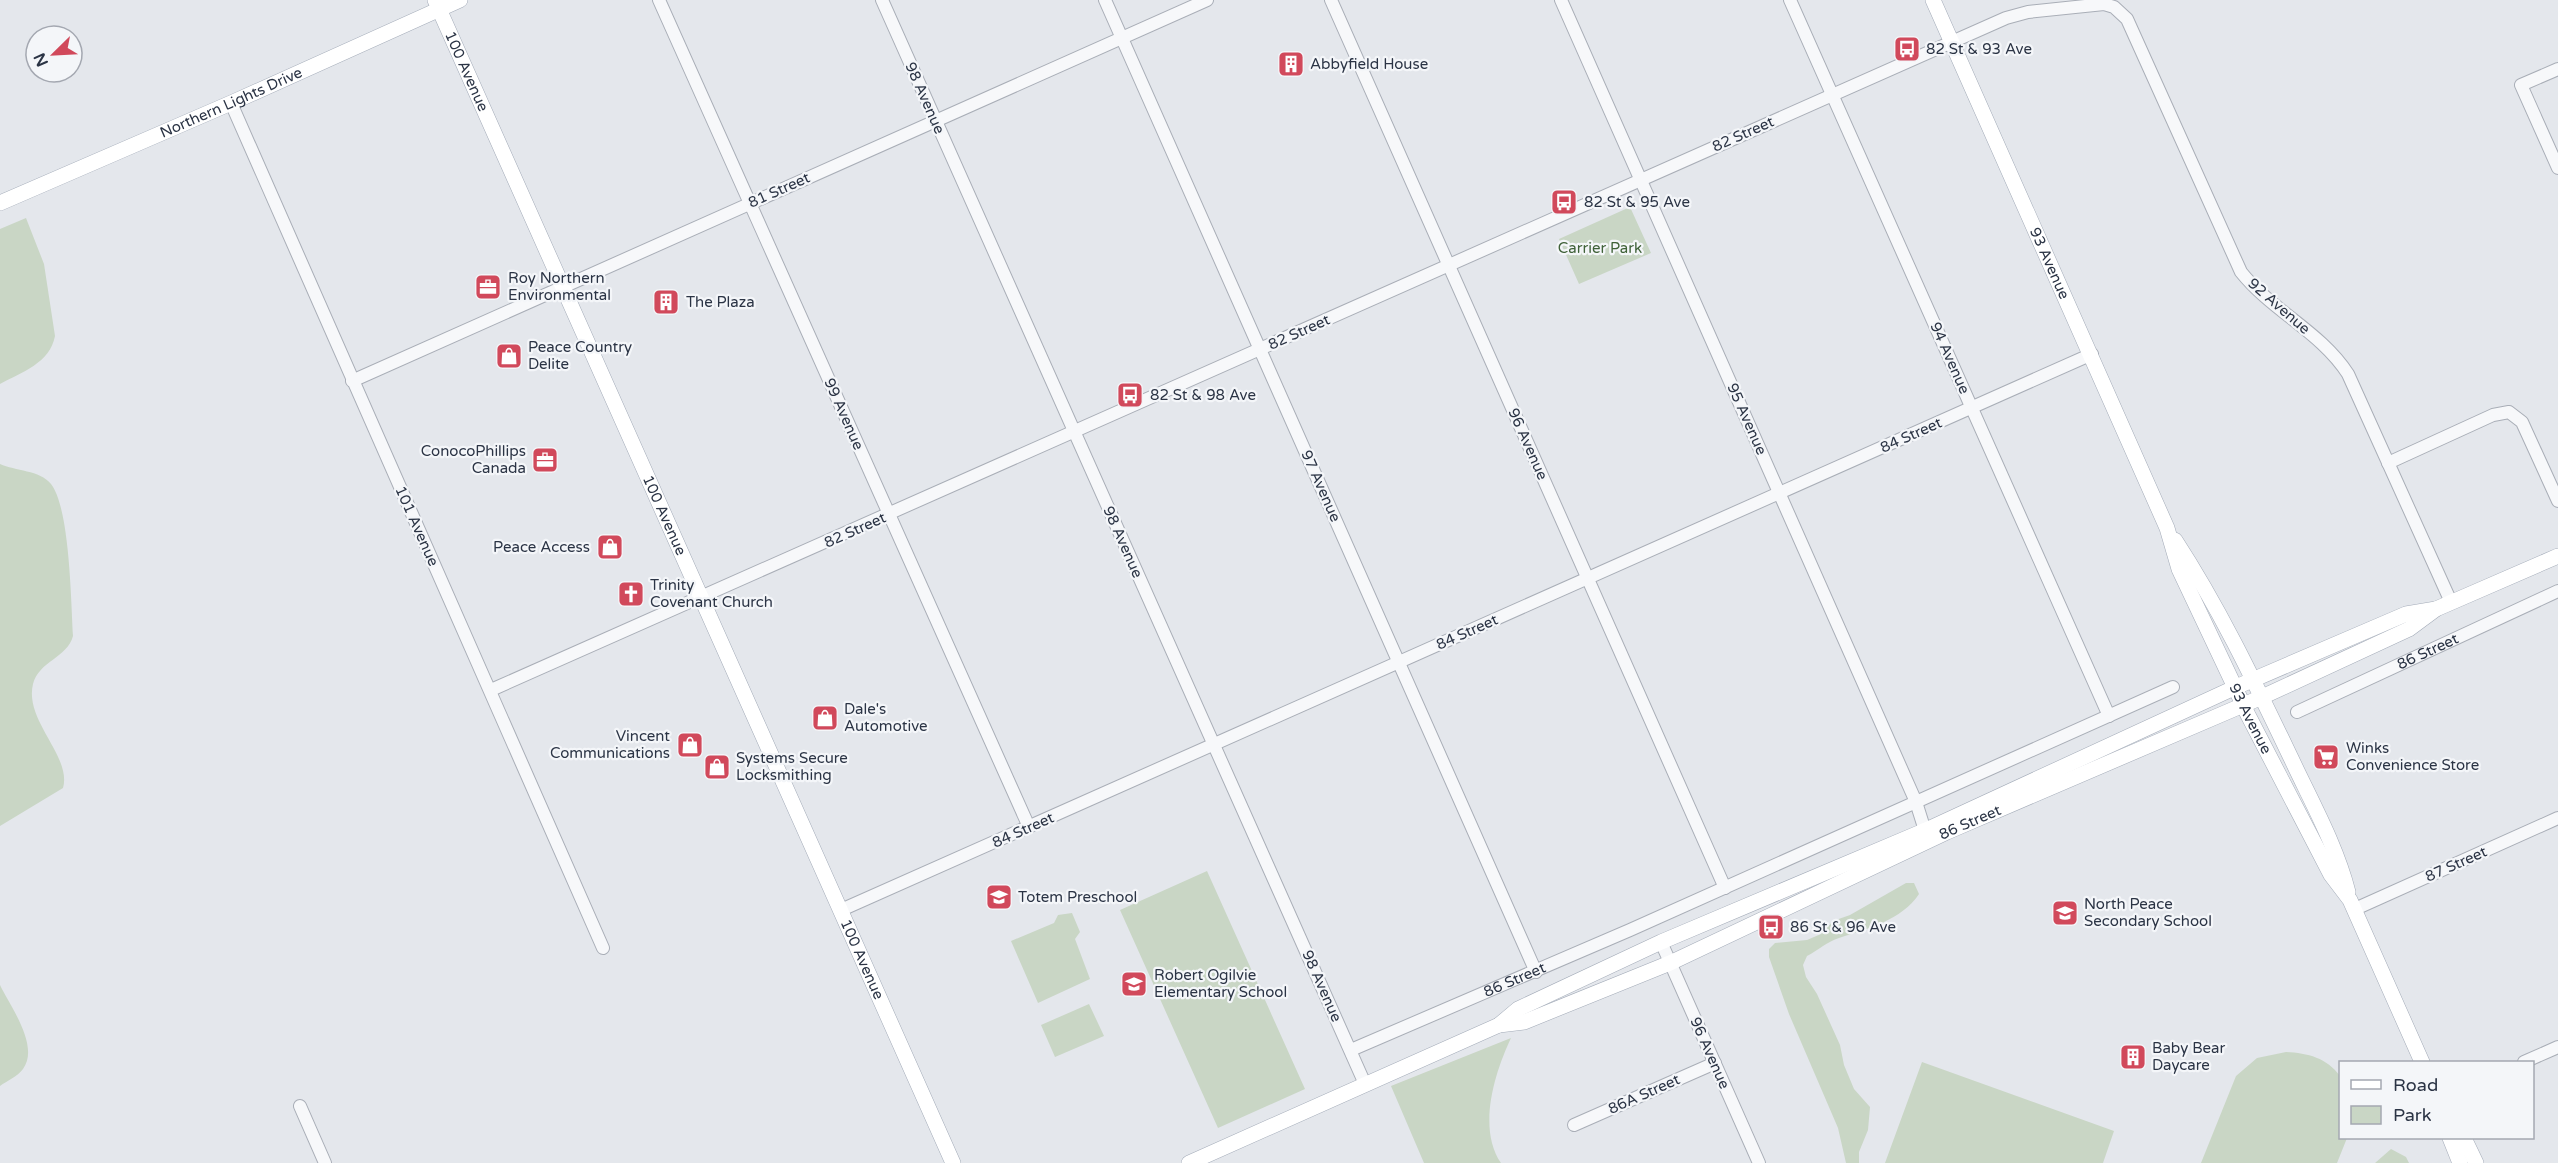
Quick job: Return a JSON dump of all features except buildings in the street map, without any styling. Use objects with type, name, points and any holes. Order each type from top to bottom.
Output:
[{"type":"main road","name":"Northern Lights Drive","points":[[0,203],[231,104],[437,5],[460,0]]},
{"type":"main road","name":"93 Avenue","points":[[1933,0],[2092,354],[2167,528],[2179,569],[2244,705],[2331,875],[2352,905]]},
{"type":"main road","name":"100 Avenue","points":[[437,5],[953,1163]]},
{"type":"main road","name":"93 Avenue","points":[[2167,528],[2225,625],[2262,697],[2343,870],[2352,905],[2422,1061]]},
{"type":"main road","name":"86 Street","points":[[1189,1163],[1499,1025],[1518,1009],[1661,942],[1927,836],[2244,705],[2409,629],[2436,609],[2558,556]]},
{"type":"main road","name":"86 Street","points":[[1499,1025],[1524,1022],[1670,963],[2236,687],[2406,614],[2436,609]]},
{"type":"main road","points":[[2451,1139],[2460,1163]]},
{"type":"main road","points":[[2465,1139],[2476,1163]]},
{"type":"street","name":"99 Avenue","points":[[659,0],[1029,827]]},
{"type":"street","name":"98 Avenue","points":[[882,0],[1365,1084]]},
{"type":"street","name":"97 Avenue","points":[[1105,0],[1536,972]]},
{"type":"street","name":"81 Street","points":[[352,381],[1207,0]]},
{"type":"street","name":"96 Avenue","points":[[1331,0],[1725,888]]},
{"type":"street","name":"95 Avenue","points":[[1561,0],[1917,802],[1927,836]]},
{"type":"street","name":"94 Avenue","points":[[1790,0],[2109,716]]},
{"type":"street","name":"82 Street","points":[[492,690],[1832,94],[2017,14],[2104,4],[2114,7]]},
{"type":"street","name":"92 Avenue","points":[[2114,7],[2122,12],[2132,30],[2241,272],[2258,290],[2323,343],[2340,362],[2451,602]]},
{"type":"street","points":[[2558,69],[2521,86],[2558,168]]},
{"type":"street","name":"101 Avenue","points":[[231,104],[352,381],[492,690],[603,948]]},
{"type":"street","name":"84 Street","points":[[841,910],[2092,354]]},
{"type":"street","points":[[2388,463],[2493,415],[2509,412],[2522,422],[2558,501]]},
{"type":"street","name":"86 Street","points":[[2297,712],[2558,591]]},
{"type":"street","name":"86 Street","points":[[1351,1050],[1536,972],[2173,687]]},
{"type":"street","name":"87 Street","points":[[2352,905],[2558,818]]},
{"type":"street","name":"96 Avenue","points":[[1661,942],[1759,1163]]},
{"type":"street","points":[[2526,1061],[2558,1047]]},
{"type":"street","name":"86A Street","points":[[1574,1125],[1715,1063]]},
{"type":"street","points":[[300,1106],[325,1163]]},
{"type":"green space","name":"Carrier Park","points":[[1630,207],[1651,253],[1579,284],[1559,239]]},
{"type":"green space","points":[[26,218],[44,264],[55,336],[52,345],[41,360],[26,371],[0,384],[0,229]]},
{"type":"green space","points":[[0,464],[34,473],[46,479],[57,496],[66,534],[73,636],[65,650],[36,676],[32,698],[41,725],[61,763],[64,776],[63,788],[0,826]]},
{"type":"green space","points":[[1207,871],[1305,1089],[1218,1128],[1120,910]]},
{"type":"green space","points":[[1906,883],[1914,883],[1919,894],[1903,911],[1872,927],[1831,941],[1807,956],[1803,965],[1806,977],[1817,994],[1840,1045],[1844,1065],[1854,1089],[1870,1107],[1868,1130],[1859,1152],[1859,1163],[1846,1163],[1838,1128],[1789,1014],[1769,957],[1769,949],[1775,943],[1807,940],[1821,934],[1833,921],[1850,915]]},
{"type":"green space","points":[[1072,913],[1080,932],[1075,939],[1090,979],[1038,1003],[1011,941],[1054,923],[1058,915]]},
{"type":"green space","points":[[0,985],[22,1026],[28,1049],[23,1069],[0,1086]]},
{"type":"green space","points":[[1089,1004],[1104,1036],[1055,1057],[1041,1025]]},
{"type":"green space","points":[[1511,1038],[1494,1083],[1489,1117],[1494,1149],[1501,1163],[1424,1163],[1391,1086]]},
{"type":"green space","points":[[2286,1052],[2302,1054],[2323,1061],[2339,1075],[2339,1139],[2347,1139],[2337,1163],[2201,1163],[2236,1076],[2257,1058]]},
{"type":"green space","points":[[1922,1062],[2114,1131],[2103,1163],[1885,1163]]},
{"type":"green space","points":[[2391,1149],[2406,1157],[2409,1163],[2375,1163]]},
{"type":"place","name":"82 St & 93 Ave","points":[[1907,49]]},
{"type":"place","name":"Abbyfield House","points":[[1291,64]]},
{"type":"place","name":"82 St & 95 Ave","points":[[1564,202]]},
{"type":"place","name":"Roy Northern Environmental","points":[[488,287]]},
{"type":"place","name":"The Plaza","points":[[666,302]]},
{"type":"place","name":"Peace Country Delite","points":[[509,356]]},
{"type":"place","name":"82 St & 98 Ave","points":[[1130,395]]},
{"type":"place","name":"ConocoPhillips Canada","points":[[545,460]]},
{"type":"place","name":"Peace Access","points":[[610,547]]},
{"type":"place","name":"Trinity Covenant Church","points":[[631,594]]},
{"type":"place","name":"Dale's Automotive","points":[[825,718]]},
{"type":"place","name":"Vincent Communications","points":[[690,745]]},
{"type":"place","name":"Winks Convenience Store","points":[[2326,757]]},
{"type":"place","name":"Systems Secure Locksmithing","points":[[717,767]]},
{"type":"place","name":"Totem Preschool","points":[[999,897]]},
{"type":"place","name":"North Peace Secondary School","points":[[2065,913]]},
{"type":"place","name":"86 St & 96 Ave","points":[[1771,927]]},
{"type":"place","name":"Robert Ogilvie Elementary School","points":[[1134,984]]},
{"type":"place","name":"Baby Bear Daycare","points":[[2133,1057]]}]
